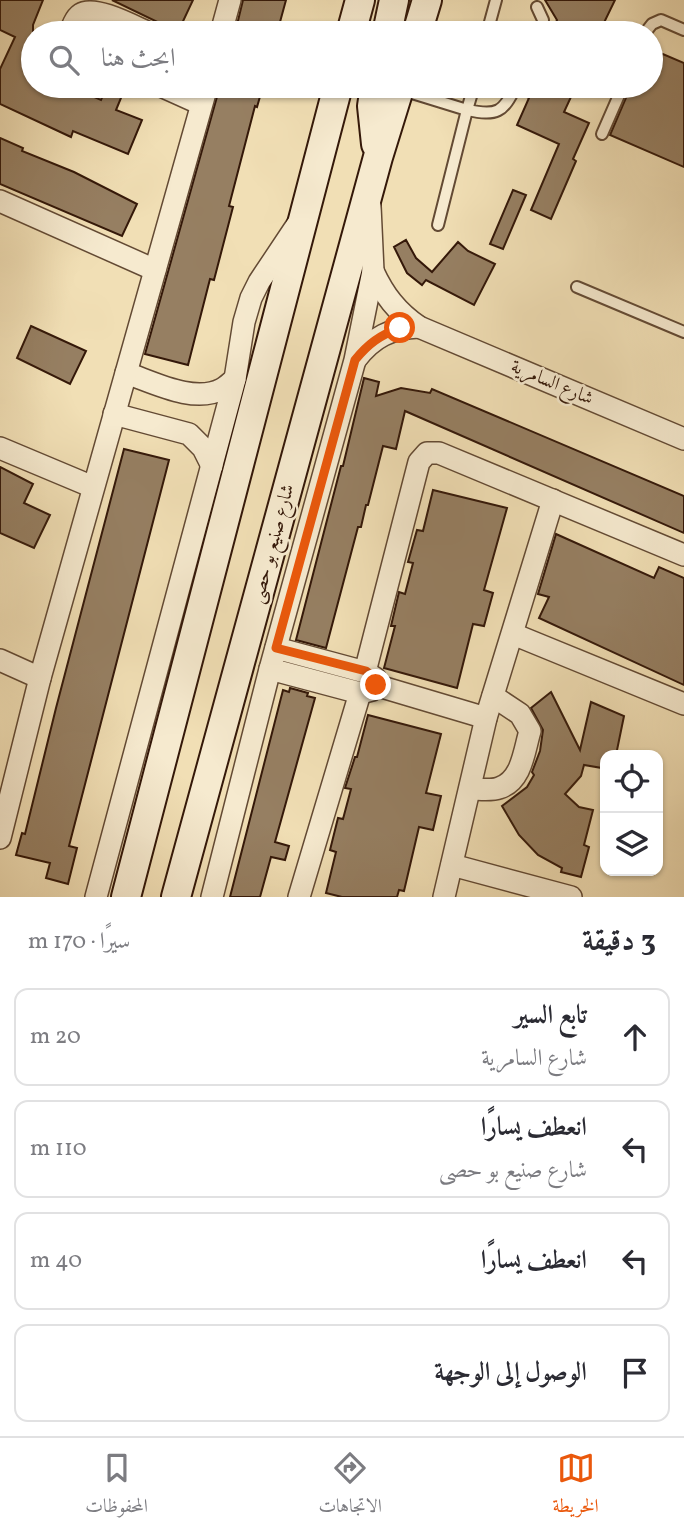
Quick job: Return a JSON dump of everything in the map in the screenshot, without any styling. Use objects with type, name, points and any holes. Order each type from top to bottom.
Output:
[{"type":"street","points":[[224,21],[230,0]]},
{"type":"street","points":[[354,21],[360,0]]},
{"type":"street","points":[[390,21],[394,0]]},
{"type":"street","points":[[421,21],[428,0]]},
{"type":"street","points":[[77,21],[81,14],[89,12],[99,12],[120,21]]},
{"type":"street","points":[[0,838],[40,677],[203,98]]},
{"type":"street","points":[[126,897],[335,98]]},
{"type":"street","name":"شارع صنيع بو حصى","points":[[176,897],[378,157],[372,106],[380,98]]},
{"type":"street","name":"شارع صنيع بو حصى","points":[[212,897],[270,669],[355,360],[373,271],[369,191]]},
{"type":"street","points":[[0,201],[155,270]]},
{"type":"street","points":[[96,897],[235,379],[244,322],[251,298],[304,214]]},
{"type":"street","name":"شارع السامرية","points":[[373,271],[381,290],[392,304],[419,327],[684,439]]},
{"type":"street","points":[[355,360],[382,334],[400,328],[419,327]]},
{"type":"street","points":[[126,373],[182,391],[202,394],[221,390],[235,379]]},
{"type":"street","points":[[114,414],[189,434],[203,448],[212,466]]},
{"type":"street","points":[[0,448],[93,487]]},
{"type":"street","points":[[299,897],[367,683],[419,462],[427,453],[439,453],[684,555]]},
{"type":"street","points":[[443,897],[486,718],[553,500]]},
{"type":"street","points":[[513,635],[684,704]]},
{"type":"street","points":[[276,648],[367,683],[486,718]]},
{"type":"street","points":[[0,660],[40,677]]},
{"type":"street","points":[[270,669],[367,683]]},
{"type":"street","points":[[470,789],[498,789],[513,779],[519,771],[530,731],[520,713],[493,696]]},
{"type":"street","points":[[452,865],[571,897]]},
{"type":"lane","points":[[490,21],[496,0]]},
{"type":"lane","points":[[537,7],[543,21]]},
{"type":"lane","points":[[659,21],[684,30]]},
{"type":"lane","points":[[427,98],[489,114],[501,110],[508,98]]},
{"type":"lane","points":[[438,225],[470,98]]},
{"type":"lane","points":[[602,134],[618,98]]},
{"type":"lane","points":[[577,287],[684,332]]},
{"type":"building","points":[[0,0],[43,0],[35,21],[21,21],[21,98],[121,98],[116,110],[142,120],[128,154],[73,131],[71,137],[0,104],[0,69],[15,37],[0,30]]},
{"type":"building","points":[[112,0],[193,0],[183,21],[155,21]]},
{"type":"building","points":[[243,0],[286,0],[280,21],[238,21]]},
{"type":"building","points":[[545,0],[615,0],[605,21],[557,20]]},
{"type":"building","points":[[663,54],[684,63],[684,167],[610,135],[626,98],[663,98]]},
{"type":"building","points":[[217,98],[260,98],[257,107],[255,106],[229,206],[233,207],[214,280],[210,279],[188,365],[145,354]]},
{"type":"building","points":[[529,98],[570,98],[564,112],[589,123],[551,219],[531,210],[559,144],[517,125]]},
{"type":"building","points":[[0,138],[23,148],[22,151],[74,172],[137,204],[122,236],[0,184]]},
{"type":"building","points":[[513,190],[526,195],[503,249],[490,244]]},
{"type":"building","points":[[406,240],[416,258],[432,272],[458,242],[468,251],[495,264],[474,305],[426,280],[422,285],[407,273],[394,247]]},
{"type":"building","points":[[31,326],[86,351],[70,384],[17,358]]},
{"type":"building","points":[[364,378],[379,382],[376,396],[401,388],[430,393],[432,389],[684,496],[684,533],[405,411],[396,449],[383,446],[326,648],[296,640]]},
{"type":"building","points":[[124,449],[169,460],[69,846],[77,848],[68,884],[46,878],[50,863],[16,855],[22,833],[25,834]]},
{"type":"building","points":[[0,467],[33,484],[24,503],[50,515],[34,548],[0,533]]},
{"type":"building","points":[[433,490],[507,508],[484,590],[493,593],[484,626],[473,624],[457,688],[384,668],[395,626],[391,626],[399,592],[405,594],[413,563],[408,562],[417,530],[423,531]]},
{"type":"building","points":[[556,534],[654,578],[659,567],[684,578],[684,685],[539,618],[549,597],[538,594]]},
{"type":"building","points":[[290,688],[315,698],[275,842],[289,846],[285,860],[271,857],[260,897],[230,897],[283,690],[289,692]]},
{"type":"building","points":[[551,692],[580,750],[591,702],[624,716],[617,750],[600,750],[600,768],[584,765],[581,776],[565,794],[579,807],[593,810],[584,845],[589,847],[581,877],[561,872],[562,868],[538,855],[519,835],[502,806],[527,787],[534,775],[532,772],[540,751],[543,730],[531,708]]},
{"type":"building","points":[[368,715],[441,734],[426,793],[441,796],[433,830],[419,827],[404,891],[399,890],[397,897],[342,897],[326,893],[336,852],[330,850],[338,818],[343,819],[351,789],[345,788],[357,757]]},
{"type":"route","points":[[376,685],[375,678],[366,671],[276,648],[355,360],[382,334],[400,328]]}]
